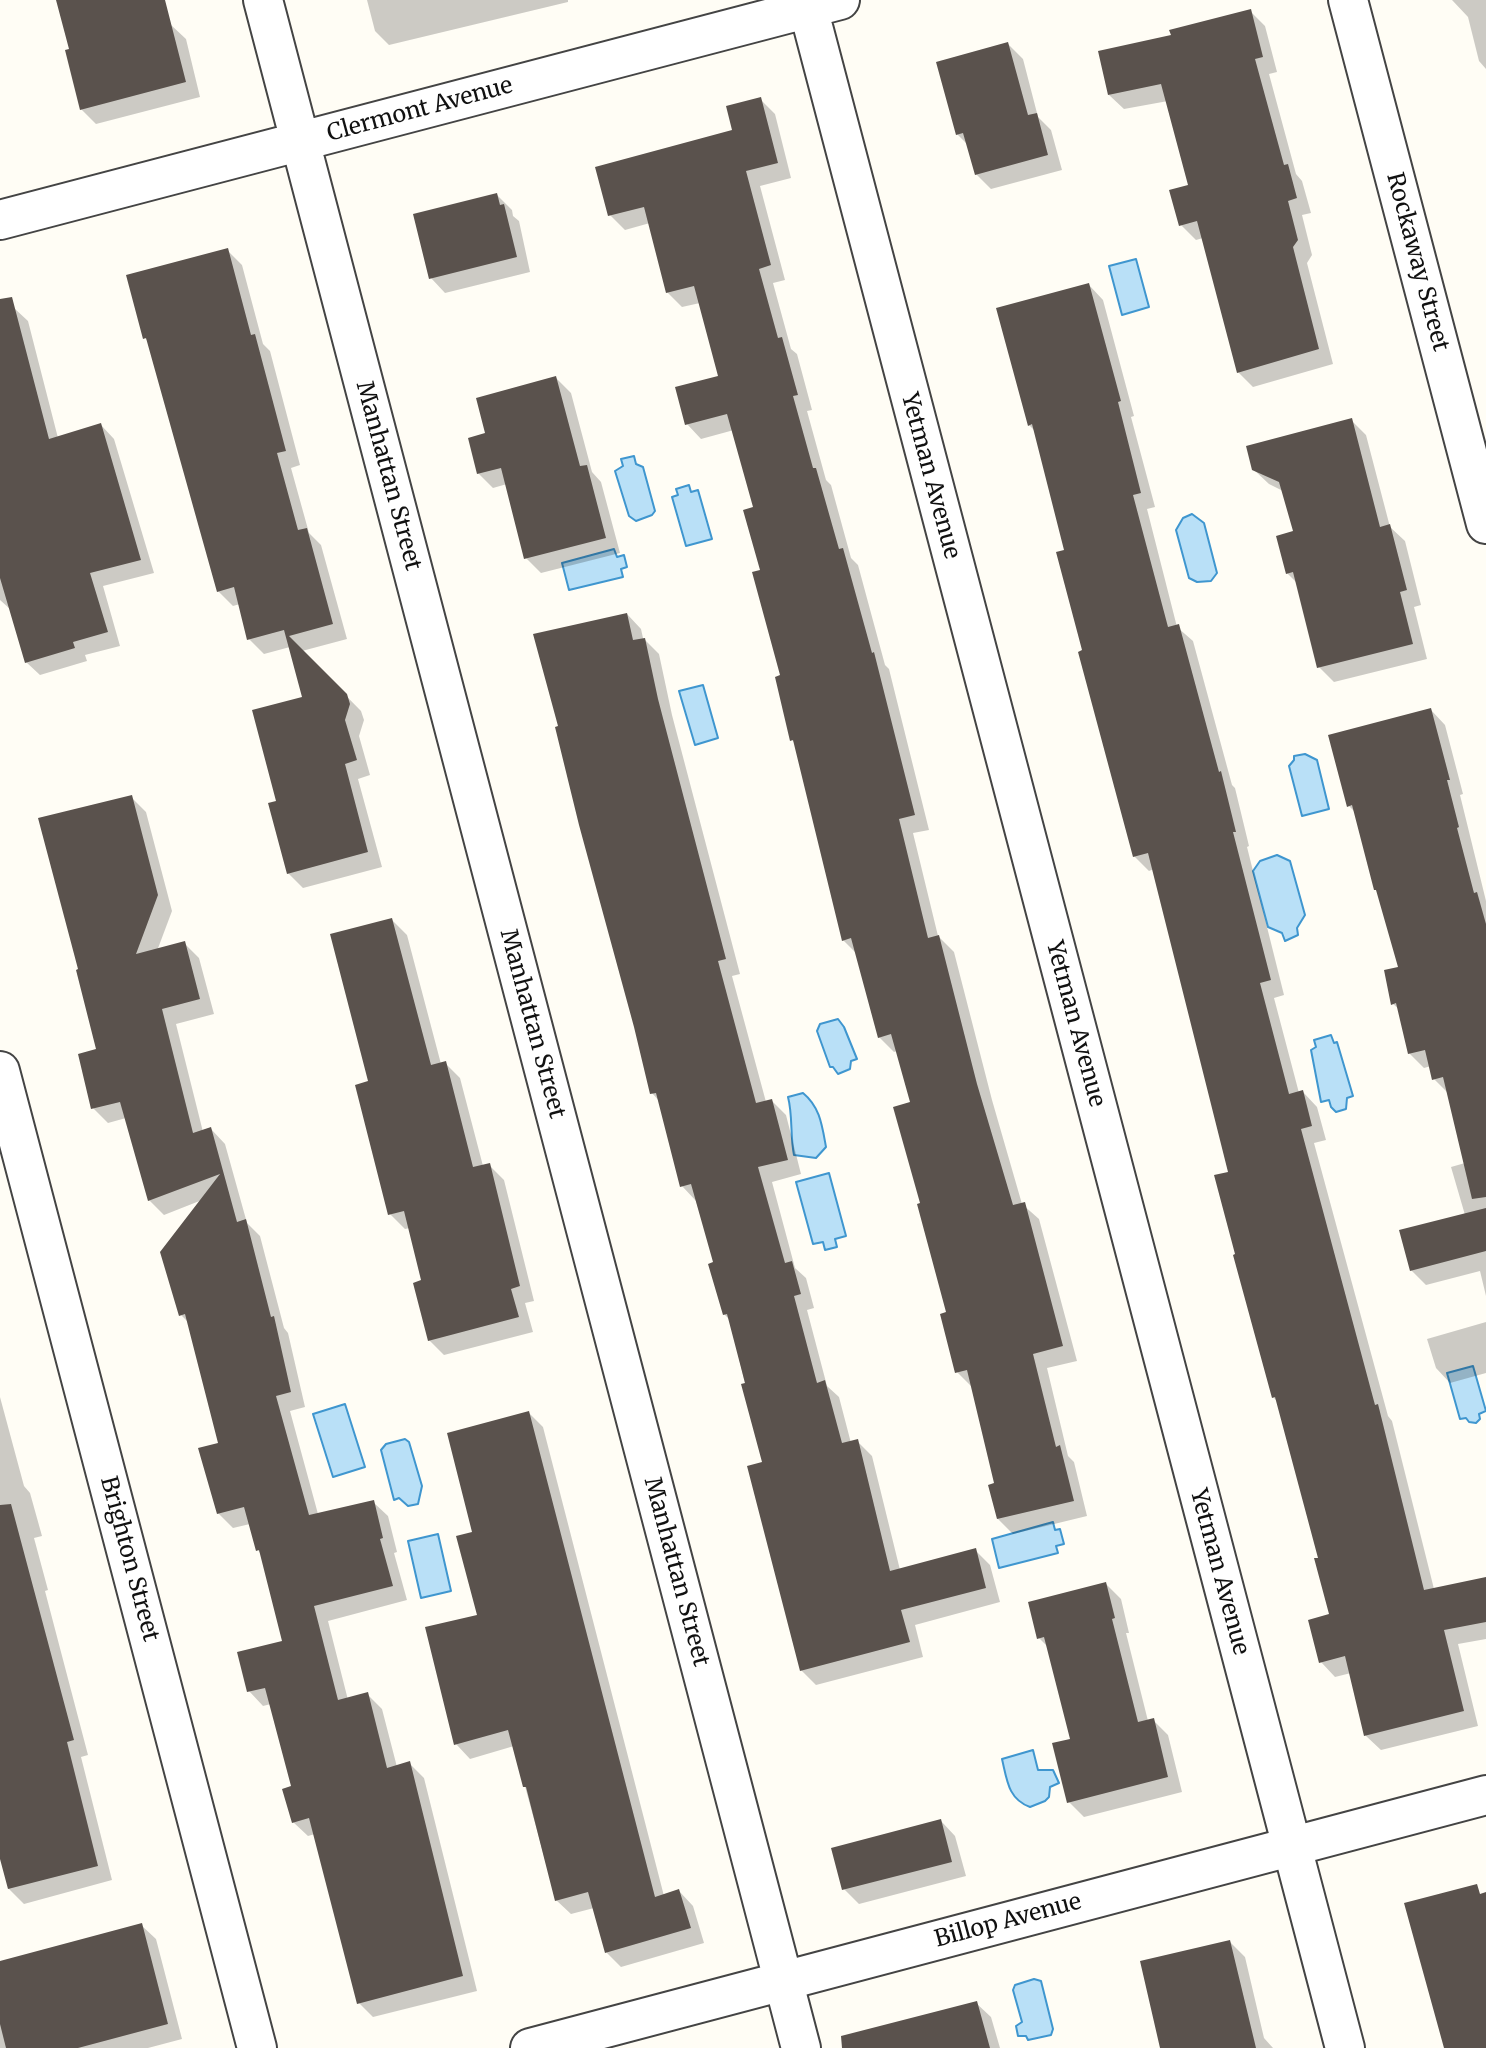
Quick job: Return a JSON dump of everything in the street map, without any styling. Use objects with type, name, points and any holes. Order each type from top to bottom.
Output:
[{"type":"street","name":"Manhattan Street","points":[[263,0],[801,2048]]},
{"type":"street","name":"Rockaway Street","points":[[1348,0],[1486,524]]},
{"type":"street","name":"Clermont Avenue","points":[[0,220],[818,3]]},
{"type":"street","name":"Yetman Avenue","points":[[818,3],[1345,2048]]},
{"type":"street","name":"Brighton Street","points":[[0,1071],[257,2048]]},
{"type":"street","name":"Billop Avenue","points":[[530,2048],[1486,1795]]},
{"type":"water","points":[[1136,259],[1149,307],[1122,315],[1109,266]]},
{"type":"water","points":[[634,456],[636,464],[643,467],[655,511],[652,515],[636,521],[629,516],[615,471],[623,466],[621,459]]},
{"type":"water","points":[[689,485],[691,492],[698,490],[712,539],[686,546],[672,497],[678,495],[676,489]]},
{"type":"water","points":[[1192,514],[1204,523],[1217,573],[1211,581],[1197,582],[1189,578],[1176,530],[1183,518]]},
{"type":"water","points":[[614,549],[617,557],[624,555],[627,567],[621,569],[623,577],[569,590],[562,563]]},
{"type":"water","points":[[703,685],[718,738],[695,745],[679,691]]},
{"type":"water","points":[[1305,754],[1317,760],[1329,809],[1302,816],[1289,766],[1294,756]]},
{"type":"water","points":[[1277,855],[1290,861],[1305,915],[1297,928],[1298,935],[1285,941],[1282,933],[1268,927],[1253,871],[1260,861]]},
{"type":"water","points":[[838,1019],[857,1059],[851,1061],[850,1069],[838,1074],[830,1067],[817,1031],[820,1024]]},
{"type":"water","points":[[1331,1035],[1334,1043],[1337,1042],[1353,1096],[1347,1098],[1346,1109],[1336,1112],[1329,1100],[1321,1102],[1311,1050],[1316,1047],[1314,1040]]},
{"type":"water","points":[[803,1093],[817,1110],[823,1131],[826,1147],[816,1158],[794,1155],[788,1097]]},
{"type":"water","points":[[829,1173],[846,1236],[835,1239],[837,1247],[825,1250],[823,1242],[813,1244],[796,1182]]},
{"type":"water","points":[[1473,1366],[1486,1411],[1479,1414],[1480,1419],[1476,1423],[1469,1422],[1466,1418],[1460,1419],[1447,1373]]},
{"type":"water","points":[[345,1404],[365,1467],[333,1477],[313,1414]]},
{"type":"water","points":[[405,1439],[409,1442],[422,1486],[418,1504],[408,1506],[399,1498],[394,1500],[381,1450],[386,1444]]},
{"type":"water","points":[[1053,1522],[1055,1530],[1060,1529],[1064,1544],[1056,1546],[1058,1553],[999,1568],[992,1539]]},
{"type":"water","points":[[438,1534],[451,1591],[421,1598],[408,1541]]},
{"type":"water","points":[[1033,1750],[1038,1770],[1053,1770],[1059,1783],[1050,1787],[1049,1797],[1045,1801],[1030,1807],[1013,1794],[1002,1759]]},
{"type":"water","points":[[1034,1979],[1041,1981],[1053,2029],[1051,2035],[1028,2040],[1026,2036],[1018,2036],[1016,2026],[1022,2022],[1013,1990],[1015,1985]]},
{"type":"building","points":[[56,0],[165,0],[186,82],[80,110],[65,50],[69,49]]},
{"type":"building","points":[[1251,9],[1263,57],[1255,59],[1284,165],[1288,164],[1297,198],[1288,201],[1298,240],[1293,247],[1319,349],[1237,373],[1197,221],[1179,226],[1169,190],[1188,185],[1161,84],[1108,95],[1098,51],[1171,35],[1169,30]]},
{"type":"building","points":[[1008,42],[1028,115],[1037,113],[1048,155],[975,175],[963,133],[956,135],[936,62]]},
{"type":"building","points":[[761,97],[778,163],[746,171],[771,265],[759,269],[778,338],[782,337],[798,395],[793,396],[813,468],[816,468],[839,549],[843,548],[872,653],[874,652],[915,815],[899,819],[928,938],[939,935],[977,1084],[1013,1205],[1025,1202],[1063,1346],[1033,1354],[1056,1447],[1060,1445],[1074,1501],[997,1519],[988,1485],[994,1483],[967,1370],[955,1373],[940,1314],[946,1312],[917,1204],[920,1203],[893,1107],[910,1102],[891,1034],[878,1038],[851,938],[842,941],[793,740],[790,741],[775,677],[780,675],[752,572],[760,570],[743,510],[753,507],[727,414],[685,425],[675,387],[718,376],[694,286],[666,293],[644,207],[608,216],[595,167],[732,130],[726,106]]},
{"type":"building","points":[[497,193],[500,205],[504,204],[517,257],[429,279],[413,214]]},
{"type":"building","points":[[228,248],[251,335],[255,334],[286,451],[277,453],[298,530],[307,528],[333,624],[289,636],[347,694],[350,704],[345,720],[357,760],[345,764],[368,852],[287,874],[268,803],[276,801],[252,710],[302,697],[284,630],[247,640],[234,587],[217,592],[126,275]]},
{"type":"building","points":[[1089,283],[1121,401],[1118,402],[1141,493],[1133,495],[1168,627],[1179,624],[1219,772],[1221,771],[1236,832],[1233,832],[1271,980],[1260,983],[1289,1094],[1303,1090],[1312,1126],[1301,1129],[1375,1405],[1378,1404],[1424,1590],[1486,1577],[1486,1622],[1444,1630],[1464,1711],[1364,1736],[1345,1656],[1319,1663],[1308,1620],[1329,1614],[1314,1558],[1318,1558],[1233,1255],[1235,1254],[1214,1175],[1228,1172],[1148,853],[1133,857],[1078,652],[1082,650],[1056,552],[1064,550],[1032,424],[1028,426],[996,308]]},
{"type":"building","points":[[12,297],[49,439],[101,423],[141,560],[90,573],[108,632],[73,642],[75,648],[25,663],[0,578],[0,299]]},
{"type":"building","points":[[556,376],[580,466],[587,465],[606,538],[524,559],[501,468],[477,474],[468,438],[485,433],[476,398]]},
{"type":"building","points":[[1352,418],[1380,527],[1390,524],[1407,590],[1400,592],[1413,644],[1317,668],[1293,572],[1286,574],[1276,536],[1293,531],[1279,482],[1252,470],[1246,446]]},
{"type":"building","points":[[627,613],[633,640],[645,638],[658,699],[726,959],[718,961],[756,1103],[772,1099],[788,1160],[758,1167],[785,1263],[792,1261],[801,1294],[794,1296],[817,1383],[825,1380],[842,1443],[858,1439],[890,1571],[976,1548],[986,1588],[901,1610],[910,1642],[800,1671],[747,1466],[762,1462],[741,1384],[745,1383],[727,1314],[723,1315],[708,1264],[713,1262],[691,1184],[680,1187],[656,1093],[650,1094],[579,825],[555,727],[558,726],[533,634]]},
{"type":"building","points":[[1431,708],[1450,780],[1447,780],[1459,827],[1457,828],[1474,893],[1477,892],[1486,924],[1486,1197],[1472,1199],[1443,1077],[1432,1080],[1425,1050],[1408,1054],[1396,1003],[1391,1005],[1384,970],[1398,967],[1352,805],[1347,807],[1328,735]]},
{"type":"building","points":[[132,795],[158,895],[136,954],[185,941],[200,999],[162,1009],[193,1133],[211,1127],[237,1222],[246,1219],[271,1317],[274,1316],[291,1392],[276,1396],[309,1515],[374,1500],[383,1538],[380,1539],[393,1586],[314,1606],[338,1700],[368,1692],[387,1768],[410,1761],[463,1976],[357,2004],[309,1818],[292,1823],[282,1789],[291,1786],[265,1688],[247,1692],[237,1652],[282,1641],[259,1550],[256,1551],[244,1507],[217,1514],[198,1448],[218,1443],[185,1314],[179,1316],[160,1252],[220,1174],[148,1201],[120,1102],[91,1109],[78,1054],[96,1049],[38,818]]},
{"type":"building","points":[[392,918],[431,1065],[446,1061],[473,1167],[490,1163],[520,1286],[511,1289],[519,1317],[428,1341],[413,1283],[421,1280],[404,1211],[388,1215],[355,1085],[368,1081],[330,934]]},
{"type":"building","points":[[1486,1208],[1486,1251],[1410,1271],[1399,1230]]},
{"type":"building","points":[[529,1411],[655,1897],[679,1889],[691,1928],[605,1953],[588,1892],[555,1901],[526,1787],[523,1787],[508,1730],[454,1745],[425,1627],[477,1615],[456,1536],[472,1532],[447,1433]]},
{"type":"building","points":[[11,1504],[74,1740],[67,1742],[98,1866],[8,1889],[0,1859],[0,1505]]},
{"type":"building","points":[[1106,1582],[1115,1618],[1112,1619],[1138,1722],[1154,1718],[1168,1777],[1067,1803],[1052,1743],[1070,1739],[1044,1637],[1037,1639],[1028,1602]]},
{"type":"building","points":[[941,1819],[952,1862],[842,1890],[831,1848]]},
{"type":"building","points":[[1477,1884],[1480,1894],[1486,1892],[1486,2048],[1444,2048],[1404,1903]]},
{"type":"building","points":[[142,1923],[168,2024],[78,2048],[6,2048],[0,2024],[0,1961]]},
{"type":"building","points":[[1230,1940],[1256,2048],[1160,2048],[1140,1961]]},
{"type":"building","points":[[977,2001],[990,2048],[842,2048],[841,2036]]}]
